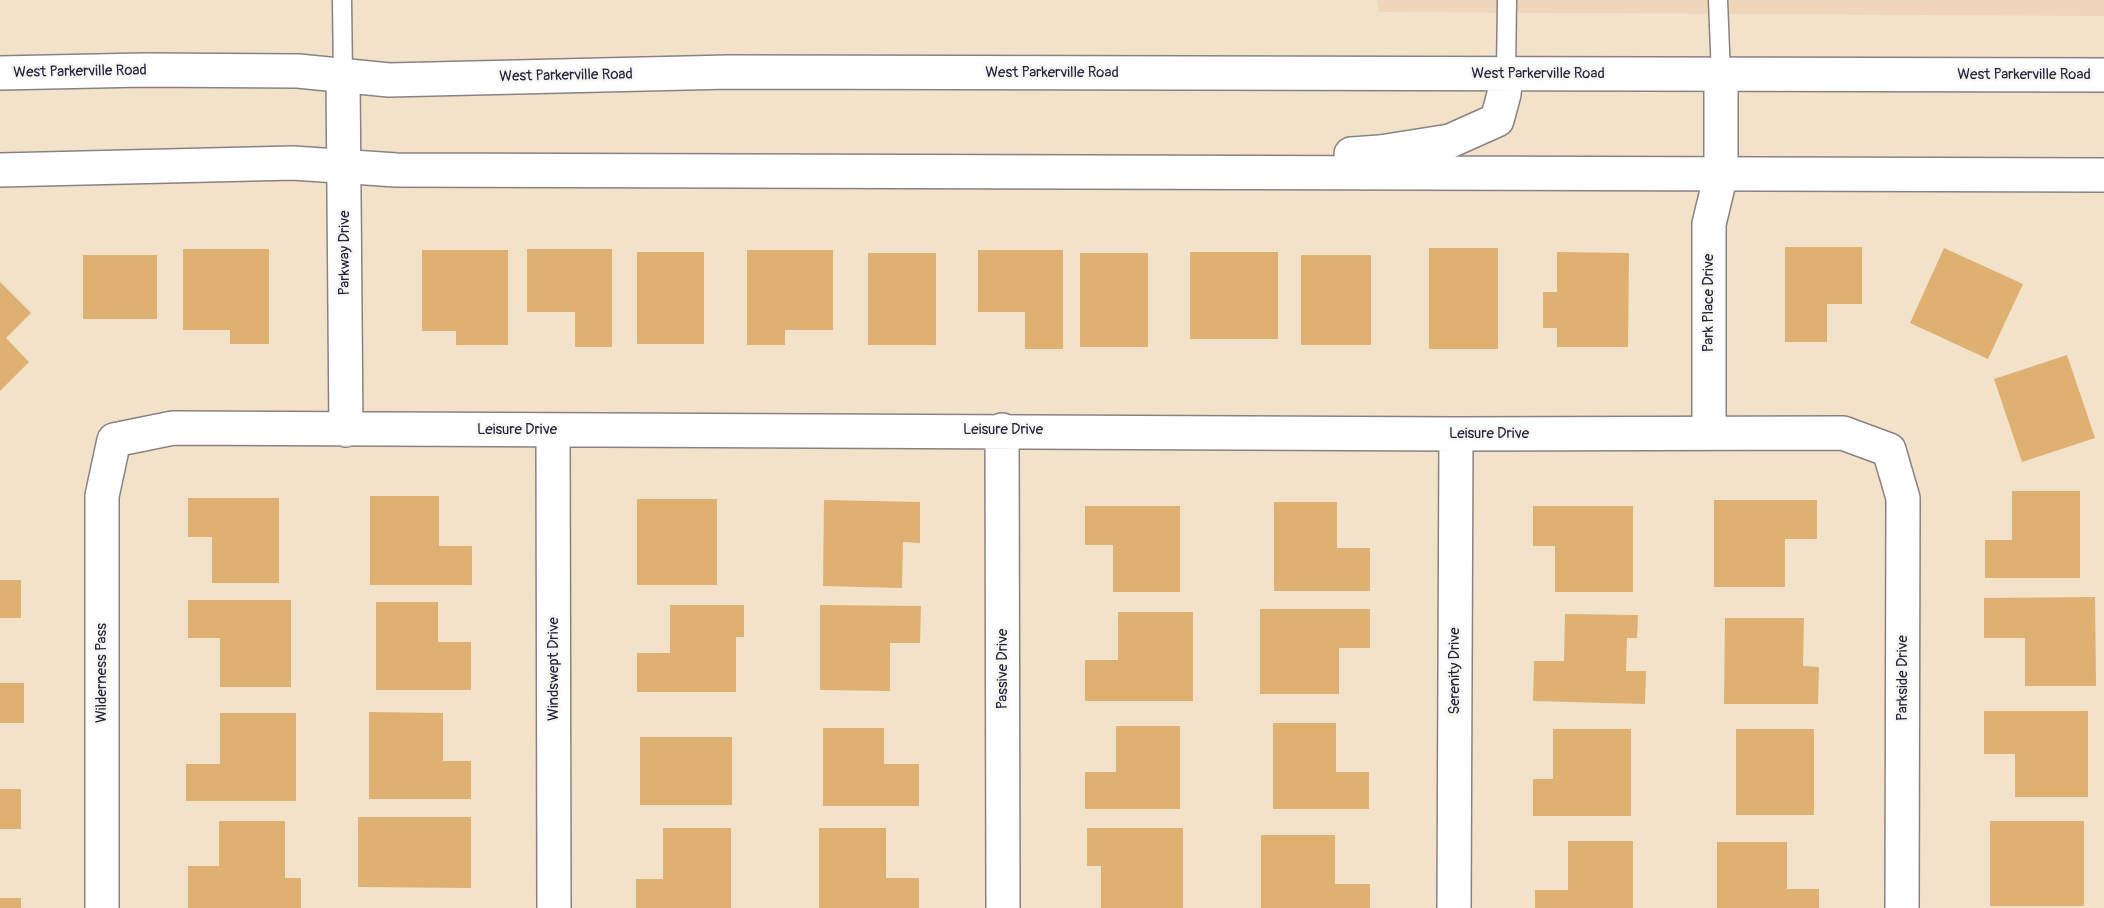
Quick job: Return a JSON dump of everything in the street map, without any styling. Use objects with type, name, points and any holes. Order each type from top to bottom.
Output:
[{"type":"street","name":"West Parkerville Road","points":[[0,73],[144,70],[298,71],[389,80],[729,72],[2104,75]]},
{"type":"street","points":[[1191,172],[1287,158],[1380,152],[1450,141],[1497,120],[1504,94],[1506,74]]},
{"type":"street","name":"Park Place Drive","points":[[1709,433],[1709,224],[1721,174],[1721,75]]},
{"type":"street","name":"Parkway Drive","points":[[343,76],[345,430]]},
{"type":"street","points":[[1983,175],[2104,159]]},
{"type":"street","points":[[0,170],[293,163],[396,170],[2104,175]]},
{"type":"street","name":"Leisure Drive","points":[[114,440],[173,428],[1002,430],[1456,434],[1843,433],[1889,450]]},
{"type":"street","name":"Windswept Drive","points":[[553,430],[554,908]]},
{"type":"street","name":"Passive Drive","points":[[1002,430],[1004,908]]},
{"type":"street","name":"Serenity Drive","points":[[1454,908],[1456,434]]},
{"type":"street","name":"Wilderness Pass","points":[[102,908],[102,496],[114,440]]},
{"type":"street","name":"Parkside Drive","points":[[1889,450],[1903,498],[1902,908]]},
{"type":"lane","points":[[342,0],[343,76]]},
{"type":"lane","points":[[1506,74],[1507,0]]},
{"type":"lane","points":[[1718,0],[1721,75]]},
{"type":"shaded area","points":[[1377,0],[2104,0],[2104,16],[1379,12]]},
{"type":"building","points":[[1785,247],[1862,247],[1862,304],[1827,304],[1827,342],[1785,342]]},
{"type":"building","points":[[1429,248],[1498,248],[1498,349],[1429,349]]},
{"type":"building","points":[[1944,248],[2023,284],[1988,359],[1910,323]]},
{"type":"building","points":[[183,249],[269,249],[269,344],[230,344],[230,330],[183,330]]},
{"type":"building","points":[[527,249],[612,249],[612,347],[575,347],[575,312],[527,312]]},
{"type":"building","points":[[422,250],[508,250],[508,345],[456,345],[456,331],[422,331]]},
{"type":"building","points":[[747,250],[833,250],[833,330],[785,330],[785,345],[747,345]]},
{"type":"building","points":[[978,250],[1063,250],[1063,349],[1025,349],[1025,312],[978,312]]},
{"type":"building","points":[[637,252],[704,252],[704,344],[637,344]]},
{"type":"building","points":[[1190,252],[1278,252],[1278,339],[1190,339]]},
{"type":"building","points":[[1557,252],[1629,253],[1628,347],[1557,347],[1557,328],[1543,328],[1543,292],[1557,292]]},
{"type":"building","points":[[868,253],[936,253],[936,345],[868,345]]},
{"type":"building","points":[[1080,253],[1148,253],[1148,347],[1080,347]]},
{"type":"building","points":[[83,255],[157,255],[157,319],[83,319]]},
{"type":"building","points":[[1301,255],[1371,255],[1371,345],[1301,345]]},
{"type":"building","points":[[0,282],[31,313],[6,338],[29,362],[0,391]]},
{"type":"building","points":[[2067,355],[2095,438],[2022,462],[1994,379]]},
{"type":"building","points":[[2012,491],[2080,491],[2080,578],[1985,578],[1985,540],[2012,540]]},
{"type":"building","points":[[370,496],[439,496],[439,546],[472,546],[472,585],[370,585]]},
{"type":"building","points":[[188,498],[279,498],[279,583],[212,583],[212,537],[188,537]]},
{"type":"building","points":[[637,499],[717,499],[717,585],[637,585]]},
{"type":"building","points":[[824,500],[920,502],[920,543],[903,542],[902,588],[823,586]]},
{"type":"building","points":[[1714,500],[1817,500],[1817,539],[1785,539],[1785,587],[1714,587]]},
{"type":"building","points":[[1274,502],[1337,502],[1337,548],[1370,548],[1370,591],[1274,591]]},
{"type":"building","points":[[1085,506],[1180,506],[1180,592],[1113,592],[1113,545],[1085,545]]},
{"type":"building","points":[[1533,506],[1633,506],[1633,592],[1555,592],[1555,546],[1533,546]]},
{"type":"building","points":[[0,580],[21,580],[21,618],[0,618]]},
{"type":"building","points":[[2095,597],[2096,686],[2025,686],[2025,638],[1984,638],[1984,598]]},
{"type":"building","points":[[188,600],[291,600],[291,687],[220,687],[220,638],[188,638]]},
{"type":"building","points":[[376,602],[438,602],[438,642],[471,642],[471,690],[376,690]]},
{"type":"building","points":[[670,605],[744,605],[744,637],[736,637],[736,692],[637,692],[637,653],[670,653]]},
{"type":"building","points":[[820,605],[921,606],[920,643],[890,643],[890,691],[820,690]]},
{"type":"building","points":[[1260,609],[1370,609],[1370,648],[1339,648],[1339,694],[1260,694]]},
{"type":"building","points":[[1118,612],[1193,612],[1193,701],[1085,701],[1085,660],[1118,660]]},
{"type":"building","points":[[1565,614],[1638,615],[1637,638],[1627,638],[1626,671],[1646,671],[1645,704],[1533,701],[1534,661],[1564,661]]},
{"type":"building","points":[[1725,618],[1804,618],[1803,666],[1819,667],[1818,704],[1724,704]]},
{"type":"building","points":[[0,683],[24,683],[24,723],[0,723]]},
{"type":"building","points":[[1984,711],[2088,711],[2088,797],[2015,797],[2015,754],[1984,754]]},
{"type":"building","points":[[369,712],[443,713],[443,761],[471,761],[471,799],[369,799]]},
{"type":"building","points":[[220,713],[296,713],[296,801],[186,801],[186,764],[220,764]]},
{"type":"building","points":[[1273,723],[1336,723],[1336,772],[1369,772],[1369,809],[1273,809]]},
{"type":"building","points":[[1116,726],[1180,726],[1180,809],[1085,809],[1085,772],[1116,772]]},
{"type":"building","points":[[823,728],[884,728],[884,764],[919,764],[919,806],[823,806]]},
{"type":"building","points":[[1553,729],[1631,729],[1631,816],[1533,816],[1533,779],[1553,779]]},
{"type":"building","points":[[1736,729],[1814,729],[1814,815],[1736,815]]},
{"type":"building","points":[[640,737],[732,737],[732,805],[640,805]]},
{"type":"building","points":[[0,789],[21,789],[21,829],[0,829]]},
{"type":"building","points":[[358,817],[471,817],[471,888],[358,887]]},
{"type":"building","points":[[219,821],[285,821],[285,878],[301,878],[301,908],[188,908],[188,866],[219,866]]},
{"type":"building","points":[[1990,821],[2084,821],[2084,906],[1990,906]]},
{"type":"building","points":[[663,828],[731,828],[731,908],[636,908],[636,879],[663,879]]},
{"type":"building","points":[[819,828],[886,828],[886,878],[919,878],[919,908],[819,908]]},
{"type":"building","points":[[1087,828],[1183,828],[1183,908],[1101,908],[1101,866],[1087,866]]},
{"type":"building","points":[[1261,835],[1335,835],[1335,884],[1370,884],[1370,908],[1261,908]]},
{"type":"building","points":[[1568,841],[1633,841],[1633,908],[1535,908],[1535,890],[1568,890]]},
{"type":"building","points":[[1717,842],[1787,842],[1787,889],[1819,889],[1819,908],[1717,908]]},
{"type":"building","points":[[0,898],[21,898],[21,908],[0,908]]}]
